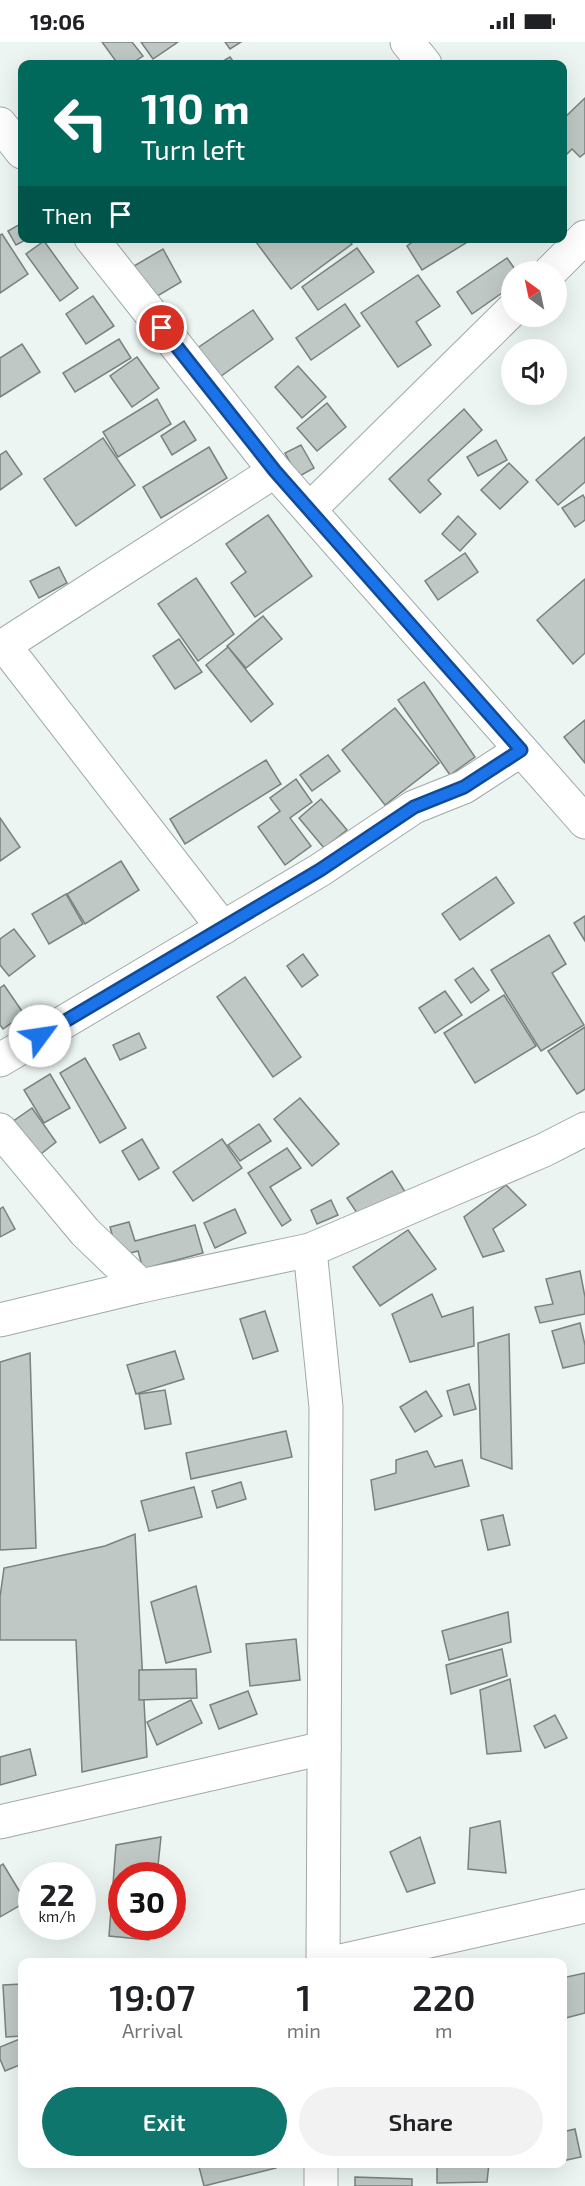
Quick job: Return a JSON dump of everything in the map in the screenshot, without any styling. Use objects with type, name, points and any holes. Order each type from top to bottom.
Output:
[{"type":"street","points":[[407,42],[422,60]]},
{"type":"street","points":[[0,124],[18,147]]},
{"type":"street","points":[[95,243],[275,471],[585,822]]},
{"type":"street","points":[[560,261],[577,243]]},
{"type":"street","points":[[310,509],[501,321]]},
{"type":"street","points":[[223,928],[2,647],[275,471]]},
{"type":"street","points":[[0,1060],[320,870],[414,807],[464,787],[521,750]]},
{"type":"street","points":[[0,1320],[141,1286],[310,1250],[544,1150],[585,1129]]},
{"type":"street","points":[[0,1130],[85,1232],[141,1286]]},
{"type":"street","points":[[310,1250],[326,1407],[323,1958]]},
{"type":"street","points":[[0,1822],[324,1748]]},
{"type":"street","points":[[354,1958],[585,1906]]},
{"type":"street","points":[[321,2168],[321,2186]]},
{"type":"building","points":[[102,42],[132,42],[143,56],[137,60],[115,60]]},
{"type":"building","points":[[141,42],[178,42],[153,59]]},
{"type":"building","points":[[225,42],[241,42],[230,49]]},
{"type":"building","points":[[585,98],[585,153],[580,157],[572,149],[567,154],[567,115]]},
{"type":"building","points":[[18,225],[20,243],[16,245],[8,231]]},
{"type":"building","points":[[2,234],[28,274],[0,293],[0,235]]},
{"type":"building","points":[[41,243],[45,243],[78,288],[60,301],[26,254]]},
{"type":"building","points":[[257,243],[352,244],[291,289]]},
{"type":"building","points":[[411,243],[466,243],[422,270],[407,246]]},
{"type":"building","points":[[357,248],[374,272],[318,310],[302,287]]},
{"type":"building","points":[[163,249],[181,282],[154,298],[134,266]]},
{"type":"building","points":[[501,262],[501,294],[472,314],[457,292]]},
{"type":"building","points":[[418,275],[440,306],[416,322],[431,345],[398,367],[361,313]]},
{"type":"building","points":[[93,296],[114,326],[86,344],[66,314]]},
{"type":"building","points":[[345,304],[360,326],[311,360],[296,338]]},
{"type":"building","points":[[253,310],[273,339],[217,379],[196,349]]},
{"type":"building","points":[[119,339],[131,358],[75,392],[63,373]]},
{"type":"building","points":[[22,344],[40,372],[0,397],[0,358]]},
{"type":"building","points":[[137,357],[159,388],[132,407],[110,376]]},
{"type":"building","points":[[298,366],[326,397],[302,418],[275,387]]},
{"type":"building","points":[[157,399],[171,424],[118,457],[103,432]]},
{"type":"building","points":[[327,403],[346,427],[317,451],[297,428]]},
{"type":"building","points":[[464,409],[482,430],[428,480],[441,494],[420,513],[389,479]]},
{"type":"building","points":[[184,421],[196,440],[172,455],[161,436]]},
{"type":"building","points":[[585,437],[585,482],[558,505],[536,480]]},
{"type":"building","points":[[103,438],[135,485],[76,526],[44,479]]},
{"type":"building","points":[[496,440],[507,460],[478,476],[467,457]]},
{"type":"building","points":[[301,445],[314,468],[298,477],[285,453]]},
{"type":"building","points":[[209,447],[227,478],[161,518],[143,487]]},
{"type":"building","points":[[6,451],[22,474],[0,490],[0,455]]},
{"type":"building","points":[[509,463],[528,482],[500,509],[481,490]]},
{"type":"building","points":[[583,495],[585,520],[575,527],[562,508]]},
{"type":"building","points":[[268,515],[312,576],[255,617],[231,583],[246,572],[226,544]]},
{"type":"building","points":[[458,516],[476,534],[460,551],[442,534]]},
{"type":"building","points":[[465,553],[478,572],[438,600],[425,581]]},
{"type":"building","points":[[59,567],[67,583],[39,598],[30,581]]},
{"type":"building","points":[[196,578],[234,634],[198,661],[158,604]]},
{"type":"building","points":[[585,579],[585,653],[573,664],[537,620]]},
{"type":"building","points":[[263,616],[282,639],[246,668],[227,646]]},
{"type":"building","points":[[179,639],[202,672],[175,689],[153,656]]},
{"type":"building","points":[[228,647],[273,704],[251,722],[206,665]]},
{"type":"building","points":[[424,682],[475,757],[450,775],[398,700]]},
{"type":"building","points":[[395,708],[439,763],[385,805],[342,750]]},
{"type":"building","points":[[585,720],[585,763],[564,737]]},
{"type":"building","points":[[328,755],[340,771],[312,791],[300,775]]},
{"type":"building","points":[[266,760],[281,784],[185,844],[170,819]]},
{"type":"building","points":[[296,779],[312,802],[290,818],[311,846],[285,865],[258,827],[280,811],[270,798]]},
{"type":"building","points":[[321,799],[347,830],[324,848],[299,818]]},
{"type":"building","points":[[0,818],[20,847],[0,861]]},
{"type":"building","points":[[121,861],[139,890],[85,924],[67,894]]},
{"type":"building","points":[[496,877],[514,903],[460,940],[442,914]]},
{"type":"building","points":[[66,894],[83,924],[49,944],[32,914]]},
{"type":"building","points":[[585,916],[585,941],[574,923]]},
{"type":"building","points":[[14,929],[35,956],[9,976],[0,965],[0,939]]},
{"type":"building","points":[[549,935],[566,964],[552,973],[584,1025],[541,1051],[491,970]]},
{"type":"building","points":[[303,954],[318,975],[302,987],[287,966]]},
{"type":"building","points":[[473,968],[489,990],[471,1003],[455,980]]},
{"type":"building","points":[[245,977],[301,1057],[273,1077],[217,997]]},
{"type":"building","points":[[4,985],[24,1014],[3,1029],[0,1025],[0,988]]},
{"type":"building","points":[[445,991],[462,1015],[435,1033],[419,1008]]},
{"type":"building","points":[[504,995],[536,1046],[475,1083],[444,1033]]},
{"type":"building","points":[[585,1027],[585,1089],[577,1094],[548,1051]]},
{"type":"building","points":[[139,1033],[146,1048],[120,1060],[113,1045]]},
{"type":"building","points":[[85,1058],[126,1128],[100,1143],[60,1073]]},
{"type":"building","points":[[50,1074],[70,1108],[44,1123],[24,1090]]},
{"type":"building","points":[[300,1098],[339,1144],[312,1166],[274,1119]]},
{"type":"building","points":[[32,1108],[56,1142],[37,1157],[12,1122]]},
{"type":"building","points":[[259,1124],[271,1141],[240,1161],[228,1145]]},
{"type":"building","points":[[142,1139],[159,1168],[139,1180],[122,1151]]},
{"type":"building","points":[[222,1139],[242,1168],[193,1201],[173,1172]]},
{"type":"building","points":[[287,1148],[301,1168],[270,1187],[291,1220],[282,1226],[248,1173]]},
{"type":"building","points":[[392,1171],[407,1195],[363,1222],[347,1198]]},
{"type":"building","points":[[506,1185],[526,1205],[493,1229],[504,1251],[483,1257],[464,1217]]},
{"type":"building","points":[[331,1200],[338,1215],[317,1224],[311,1210]]},
{"type":"building","points":[[3,1207],[15,1229],[0,1237],[0,1209]]},
{"type":"building","points":[[235,1209],[246,1233],[215,1248],[204,1223]]},
{"type":"building","points":[[129,1222],[135,1241],[195,1225],[203,1253],[143,1269],[138,1251],[118,1256],[110,1227]]},
{"type":"building","points":[[408,1230],[436,1269],[380,1306],[353,1267]]},
{"type":"building","points":[[580,1271],[585,1297],[585,1314],[540,1323],[535,1307],[553,1304],[546,1279]]},
{"type":"building","points":[[432,1294],[442,1317],[473,1307],[474,1346],[410,1362],[392,1314]]},
{"type":"building","points":[[265,1311],[278,1351],[253,1359],[240,1319]]},
{"type":"building","points":[[580,1323],[585,1345],[585,1363],[563,1368],[552,1331]]},
{"type":"building","points":[[509,1334],[512,1469],[481,1458],[478,1343]]},
{"type":"building","points":[[175,1351],[184,1379],[136,1394],[127,1365]]},
{"type":"building","points":[[30,1353],[36,1548],[0,1550],[0,1362]]},
{"type":"building","points":[[469,1384],[476,1409],[454,1415],[447,1391]]},
{"type":"building","points":[[165,1390],[171,1424],[145,1429],[139,1394]]},
{"type":"building","points":[[426,1391],[442,1416],[415,1432],[400,1407]]},
{"type":"building","points":[[286,1431],[292,1457],[191,1479],[186,1453]]},
{"type":"building","points":[[427,1451],[435,1467],[462,1460],[469,1486],[375,1510],[371,1480],[396,1473],[396,1460]]},
{"type":"building","points":[[241,1482],[246,1499],[217,1508],[212,1491]]},
{"type":"building","points":[[194,1487],[202,1517],[149,1531],[141,1501]]},
{"type":"building","points":[[503,1515],[510,1545],[488,1550],[481,1520]]},
{"type":"building","points":[[135,1534],[147,1757],[82,1772],[76,1640],[0,1640],[0,1597],[4,1568],[105,1546]]},
{"type":"building","points":[[196,1586],[211,1652],[166,1663],[151,1602]]},
{"type":"building","points":[[508,1612],[511,1642],[449,1660],[442,1631]]},
{"type":"building","points":[[296,1639],[300,1680],[250,1686],[246,1644]]},
{"type":"building","points":[[502,1649],[507,1676],[451,1694],[446,1665]]},
{"type":"building","points":[[196,1669],[197,1698],[139,1700],[139,1670]]},
{"type":"building","points":[[510,1679],[521,1751],[487,1754],[480,1690]]},
{"type":"building","points":[[248,1691],[257,1714],[219,1729],[210,1705]]},
{"type":"building","points":[[191,1700],[202,1723],[157,1745],[147,1722]]},
{"type":"building","points":[[555,1715],[567,1738],[545,1748],[534,1726]]},
{"type":"building","points":[[30,1749],[36,1775],[0,1785],[0,1757]]},
{"type":"building","points":[[500,1821],[506,1873],[468,1869],[470,1828]]},
{"type":"building","points":[[161,1837],[158,1862],[115,1862],[116,1845]]},
{"type":"building","points":[[420,1837],[435,1883],[407,1892],[390,1852]]},
{"type":"building","points":[[3,1864],[18,1889],[18,1907],[0,1917],[0,1866]]},
{"type":"building","points":[[585,1973],[585,2013],[567,2018],[567,1977]]},
{"type":"building","points":[[18,1984],[18,2036],[6,2037],[3,1985]]},
{"type":"building","points":[[18,2040],[18,2066],[5,2071],[0,2059],[0,2047]]},
{"type":"building","points":[[575,2129],[581,2157],[567,2160],[567,2131]]},
{"type":"building","points":[[199,2168],[276,2168],[204,2186]]},
{"type":"building","points":[[437,2168],[488,2168],[487,2182],[437,2183]]},
{"type":"building","points":[[355,2177],[412,2179],[412,2186],[355,2186]]},
{"type":"route","points":[[40,1036],[320,870],[414,807],[464,787],[521,750],[275,471],[162,328]]}]
